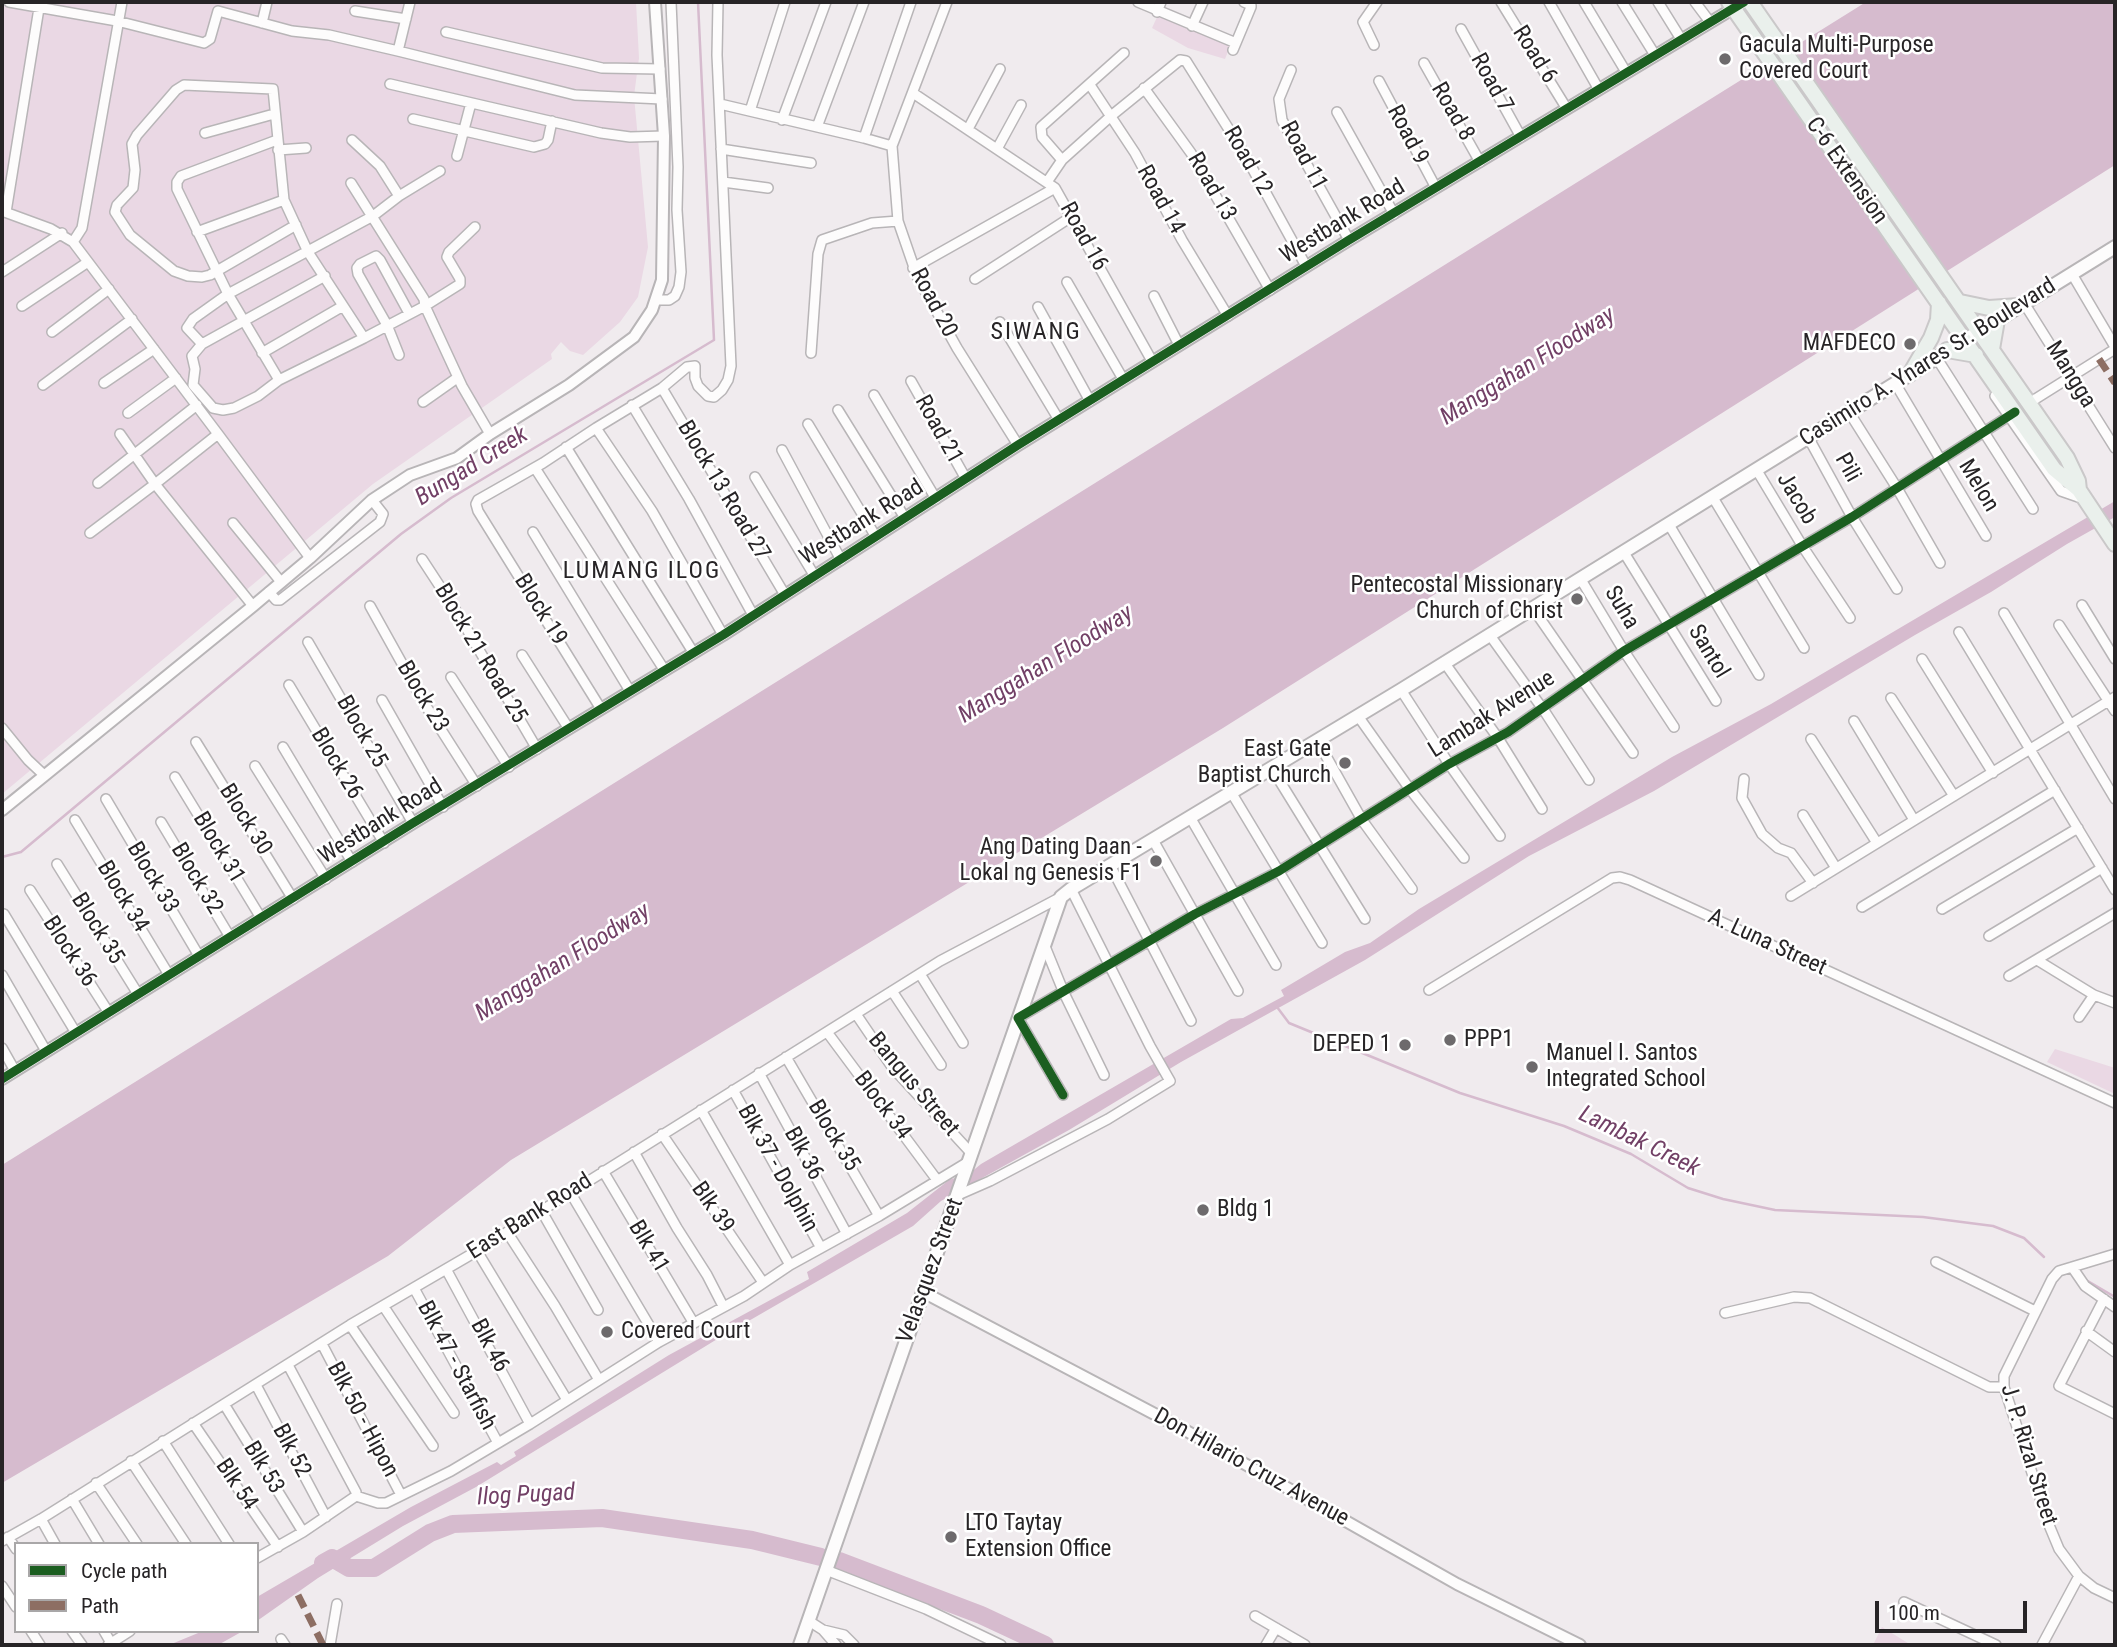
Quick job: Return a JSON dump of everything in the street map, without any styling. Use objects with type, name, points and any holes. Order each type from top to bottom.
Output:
[{"type":"main road","name":"C-6 Extension","points":[[1750,2],[2067,458],[2086,500]]},
{"type":"main road","name":"C-6 Extension","points":[[1736,4],[1767,58],[1937,300],[2012,414],[2054,469],[2086,500]]},
{"type":"main road","name":"Casimiro A. Ynares Sr. Boulevard","points":[[1969,349],[1979,330],[2115,247]]},
{"type":"main road","points":[[1910,374],[1938,320],[1937,300]]},
{"type":"main road","points":[[1958,300],[1989,308],[2022,305]]},
{"type":"main road","points":[[1992,349],[1997,320]]},
{"type":"main road","points":[[1942,354],[1969,349]]},
{"type":"main road","name":"Casimiro A. Ynares Sr. Boulevard","points":[[1066,893],[1401,690],[1942,354]]},
{"type":"main road","points":[[2086,500],[2115,544]]},
{"type":"main road","name":"Velasquez Street","points":[[800,1645],[1044,944],[1066,893]]},
{"type":"street","points":[[9,2],[40,5],[117,21],[204,43],[210,39],[220,7],[262,23],[398,51],[575,95],[662,99]]},
{"type":"street","points":[[73,242],[82,228],[122,2]]},
{"type":"street","points":[[262,23],[267,2]]},
{"type":"street","points":[[398,51],[410,2]]},
{"type":"street","points":[[2,810],[253,607],[372,500],[410,475],[457,458],[490,434],[569,386],[634,337],[657,300],[663,280],[664,136],[655,2]]},
{"type":"street","points":[[657,300],[669,300],[675,296],[681,272],[671,2]]},
{"type":"street","points":[[665,671],[535,468],[662,388],[687,367],[692,365],[696,369],[698,386],[708,396],[713,397],[722,390],[728,380],[731,366],[717,55],[718,2]]},
{"type":"street","points":[[750,111],[785,2]]},
{"type":"street","points":[[782,120],[826,2]]},
{"type":"street","points":[[817,127],[864,2]]},
{"type":"street","points":[[864,138],[911,2]]},
{"type":"street","points":[[720,104],[892,146],[947,2]]},
{"type":"street","points":[[1138,2],[1235,46],[1251,7],[1244,2]]},
{"type":"street","points":[[1157,12],[1161,2]]},
{"type":"street","points":[[1192,26],[1203,2]]},
{"type":"street","points":[[1374,46],[1363,22],[1377,2]]},
{"type":"street","name":"Road 6","points":[[1501,2],[1567,109]]},
{"type":"street","points":[[1549,2],[1598,88]]},
{"type":"street","points":[[1584,2],[1626,72]]},
{"type":"street","points":[[1622,2],[1655,55]]},
{"type":"street","points":[[1658,2],[1681,39]]},
{"type":"street","points":[[1695,2],[1710,22]]},
{"type":"street","name":"Westbank Road","points":[[2,1079],[723,635],[1123,379],[1736,4]]},
{"type":"street","points":[[40,5],[4,212],[62,233],[73,242],[310,558]]},
{"type":"street","points":[[355,11],[406,19]]},
{"type":"street","name":"Road 7","points":[[1461,29],[1521,137]]},
{"type":"street","points":[[446,32],[602,68],[660,69]]},
{"type":"street","points":[[1062,160],[1042,137],[1040,130],[1124,53]]},
{"type":"street","name":"Road 12","points":[[1144,88],[1183,60],[1186,61],[1245,155],[1306,266]]},
{"type":"street","name":"Road 8","points":[[1424,62],[1480,162]]},
{"type":"street","points":[[968,129],[1000,69]]},
{"type":"street","name":"Road 11","points":[[1291,69],[1279,99],[1282,120],[1349,240]]},
{"type":"street","name":"Road 9","points":[[1379,81],[1436,188]]},
{"type":"street","points":[[296,225],[202,277],[174,271],[130,235],[115,212],[117,205],[133,188],[135,170],[132,144],[176,90],[190,84],[273,89],[284,200],[296,225],[308,252],[364,338]]},
{"type":"street","points":[[390,84],[630,137],[664,136]]},
{"type":"street","name":"Road 14","points":[[1090,85],[1111,116],[1228,316]]},
{"type":"street","points":[[913,268],[1051,185],[1062,160],[1144,88]]},
{"type":"street","name":"Road 13","points":[[1144,88],[1191,153],[1270,290]]},
{"type":"street","name":"Road 16","points":[[913,93],[1051,185],[1072,217],[1152,362]]},
{"type":"street","points":[[457,156],[471,103]]},
{"type":"street","points":[[997,149],[1021,104]]},
{"type":"street","points":[[1337,112],[1394,214]]},
{"type":"street","points":[[205,132],[274,114]]},
{"type":"street","points":[[413,119],[534,147],[541,146],[548,140],[552,121]]},
{"type":"street","points":[[352,139],[374,160],[399,196]]},
{"type":"street","points":[[279,380],[242,321],[177,190],[181,176],[278,145],[306,148]]},
{"type":"street","name":"Road 20","points":[[892,146],[898,221],[913,268],[957,348],[1018,445]]},
{"type":"street","points":[[722,149],[811,163]]},
{"type":"street","points":[[202,344],[187,328],[189,323],[228,294],[373,216],[399,196],[440,171]]},
{"type":"street","points":[[723,182],[768,188]]},
{"type":"street","points":[[351,183],[424,299],[457,378],[490,434]]},
{"type":"street","points":[[197,232],[284,200]]},
{"type":"street","points":[[975,279],[1072,217]]},
{"type":"street","points":[[811,353],[817,265],[822,240],[877,222],[898,221]]},
{"type":"street","points":[[324,276],[202,344],[192,356],[195,369],[193,385],[213,408],[234,408],[258,396],[279,380],[425,306],[460,284],[460,279],[447,257],[475,227]]},
{"type":"street","points":[[2,272],[62,233]]},
{"type":"street","points":[[399,355],[387,325],[358,274],[357,268],[360,264],[376,256],[380,260],[408,313]]},
{"type":"street","points":[[22,306],[88,262]]},
{"type":"street","points":[[2029,403],[2115,348],[2073,274]]},
{"type":"street","points":[[1067,282],[1123,379]]},
{"type":"street","points":[[52,332],[109,289]]},
{"type":"street","points":[[1154,296],[1179,345]]},
{"type":"street","name":"Mangga","points":[[2022,305],[2072,376],[2115,448]]},
{"type":"street","points":[[262,353],[343,306]]},
{"type":"street","points":[[1038,307],[1090,401]]},
{"type":"street","points":[[43,386],[132,319]]},
{"type":"street","points":[[1000,322],[1059,419]]},
{"type":"street","points":[[104,383],[154,349]]},
{"type":"street","points":[[1942,354],[1982,433],[2033,509]]},
{"type":"street","points":[[128,413],[176,378]]},
{"type":"street","points":[[423,402],[457,378]]},
{"type":"street","name":"Road 21","points":[[911,381],[966,479]]},
{"type":"street","name":"Melon","points":[[1895,383],[1986,536]]},
{"type":"street","name":"Block 13 Road 27","points":[[662,388],[785,595]]},
{"type":"street","points":[[874,395],[936,499]]},
{"type":"street","points":[[98,483],[197,405]]},
{"type":"street","points":[[632,405],[689,499],[753,615]]},
{"type":"street","points":[[838,410],[905,519]]},
{"type":"street","points":[[1849,412],[1940,563]]},
{"type":"street","name":"Lambak Avenue","points":[[1018,1018],[1195,914],[1236,895],[1320,847],[1409,788],[1498,738],[1624,651],[1853,517],[2012,414]]},
{"type":"street","points":[[808,424],[876,537]]},
{"type":"street","points":[[596,428],[652,511],[723,635]]},
{"type":"street","points":[[120,434],[155,484],[253,607]]},
{"type":"street","points":[[90,533],[218,434]]},
{"type":"street","name":"Pili","points":[[1808,437],[1897,589]]},
{"type":"street","points":[[566,447],[693,652]]},
{"type":"street","points":[[782,450],[841,560]]},
{"type":"street","name":"Block 19","points":[[535,468],[478,500],[478,511],[601,709]]},
{"type":"street","name":"Jacob","points":[[1756,469],[1850,618]]},
{"type":"street","points":[[755,477],[814,575]]},
{"type":"street","points":[[1712,496],[1804,648]]},
{"type":"street","points":[[269,592],[276,600],[280,600],[380,522],[383,514],[372,500]]},
{"type":"street","points":[[233,523],[281,582]]},
{"type":"street","points":[[1668,523],[1759,675]]},
{"type":"street","points":[[533,532],[630,691]]},
{"type":"street","name":"Santol","points":[[1623,551],[1716,701]]},
{"type":"street","name":"Block 21 Road 25","points":[[422,559],[458,614],[537,748]]},
{"type":"street","name":"Suha","points":[[1580,578],[1674,727]]},
{"type":"street","points":[[2082,605],[2115,659]]},
{"type":"street","name":"Block 23","points":[[370,606],[424,703],[477,786]]},
{"type":"street","points":[[1532,607],[1633,752]]},
{"type":"street","points":[[2004,612],[2115,799]]},
{"type":"street","points":[[2059,625],[2112,699],[2115,711]]},
{"type":"street","points":[[1959,632],[2115,890]]},
{"type":"street","points":[[1489,635],[1542,708],[1589,780]]},
{"type":"street","name":"Block 25","points":[[308,642],[413,824]]},
{"type":"street","points":[[522,655],[569,729]]},
{"type":"street","points":[[1922,659],[1993,773]]},
{"type":"street","points":[[1444,662],[1498,738],[1542,809]]},
{"type":"street","points":[[451,677],[509,766]]},
{"type":"street","name":"Block 26","points":[[289,685],[384,843]]},
{"type":"street","points":[[1401,690],[1500,836]]},
{"type":"street","points":[[1891,698],[1954,796]]},
{"type":"street","points":[[1791,896],[2112,699]]},
{"type":"street","points":[[382,700],[443,807]]},
{"type":"street","points":[[1357,716],[1464,858]]},
{"type":"street","points":[[1854,721],[1914,821]]},
{"type":"street","points":[[2,728],[44,775]]},
{"type":"street","points":[[1811,739],[1877,843]]},
{"type":"street","points":[[1317,740],[1362,820],[1412,889]]},
{"type":"street","name":"Block 30","points":[[196,742],[293,899]]},
{"type":"street","points":[[283,747],[352,862]]},
{"type":"street","points":[[255,766],[326,879]]},
{"type":"street","points":[[1271,767],[1365,919]]},
{"type":"street","name":"Block 31","points":[[175,777],[261,918]]},
{"type":"street","points":[[1744,779],[1742,798],[1762,834],[1771,843],[1791,853],[1813,883]]},
{"type":"street","points":[[1862,907],[2056,790]]},
{"type":"street","points":[[1231,792],[1322,943]]},
{"type":"street","name":"Block 33","points":[[106,799],[199,956]]},
{"type":"street","points":[[1803,815],[1836,868]]},
{"type":"street","points":[[1189,817],[1276,965]]},
{"type":"street","name":"Block 34","points":[[75,820],[169,975]]},
{"type":"street","name":"Block 32","points":[[161,822],[230,937]]},
{"type":"street","points":[[1942,909],[2078,828]]},
{"type":"street","points":[[1153,840],[1238,991]]},
{"type":"street","name":"Block 35","points":[[57,864],[138,994]]},
{"type":"street","points":[[1111,865],[1191,1021]]},
{"type":"street","points":[[1989,936],[2102,868]]},
{"type":"street","name":"A. Luna Street","points":[[1429,990],[1612,878],[1620,877],[2115,1103]]},
{"type":"street","name":"Block 36","points":[[30,890],[108,1013]]},
{"type":"street","points":[[958,1195],[1108,1119],[1168,1078],[1109,966],[1066,893]]},
{"type":"street","name":"East Bank Road","points":[[5,1539],[350,1325],[477,1251],[892,991],[1066,893]]},
{"type":"street","points":[[2009,976],[2115,913]]},
{"type":"street","points":[[4,914],[76,1033]]},
{"type":"street","points":[[1044,944],[1064,993],[1104,1075]]},
{"type":"street","points":[[2037,960],[2094,995],[2115,1003]]},
{"type":"street","points":[[920,974],[963,1043]]},
{"type":"street","points":[[2,975],[47,1051]]},
{"type":"street","points":[[892,991],[941,1065]]},
{"type":"street","points":[[2079,1017],[2094,995]]},
{"type":"street","name":"Bangus Street","points":[[856,1014],[892,1067],[971,1158]]},
{"type":"street","points":[[1018,1018],[1063,1095]]},
{"type":"street","name":"Block 34","points":[[827,1032],[937,1180]]},
{"type":"street","points":[[2,1048],[15,1071]]},
{"type":"street","name":"Block 35","points":[[786,1057],[879,1216]]},
{"type":"street","name":"Blk 36","points":[[760,1073],[847,1234]]},
{"type":"street","name":"Blk 37 - Dolphin","points":[[733,1090],[821,1248]]},
{"type":"street","points":[[701,1110],[790,1265]]},
{"type":"street","name":"Blk 39","points":[[662,1134],[762,1281]]},
{"type":"street","points":[[634,1153],[723,1306]]},
{"type":"street","points":[[356,1496],[382,1504],[450,1471],[659,1342],[744,1296],[762,1281],[879,1216],[971,1158]]},
{"type":"street","name":"Blk 41","points":[[603,1171],[693,1322]]},
{"type":"street","points":[[570,1192],[659,1342]]},
{"type":"street","points":[[541,1210],[598,1310]]},
{"type":"street","points":[[507,1231],[599,1380]]},
{"type":"street","points":[[477,1251],[567,1400]]},
{"type":"street","name":"J. P. Rizal Street","points":[[2115,1254],[2059,1271],[2035,1311],[2004,1376],[2004,1388],[2059,1549],[2079,1576],[2094,1588],[2115,1598]]},
{"type":"street","points":[[1936,1262],[2035,1311]]},
{"type":"street","points":[[2073,1267],[2085,1286],[2115,1307]]},
{"type":"street","name":"Blk 46","points":[[446,1269],[530,1424]]},
{"type":"street","name":"Blk 47 - Starfish","points":[[414,1288],[498,1443]]},
{"type":"street","name":"Don Hilario Cruz Avenue","points":[[923,1292],[1183,1429],[1457,1584],[1580,1645]]},
{"type":"street","points":[[1725,1313],[1794,1297],[1810,1298],[1989,1387],[2004,1388]]},
{"type":"street","points":[[2104,1299],[2059,1386],[2115,1414]]},
{"type":"street","points":[[384,1307],[454,1413]]},
{"type":"street","points":[[350,1325],[433,1446]]},
{"type":"street","points":[[2086,1331],[2115,1352]]},
{"type":"street","name":"Blk 50 - Hipon","points":[[322,1344],[401,1495]]},
{"type":"street","points":[[288,1365],[356,1496]]},
{"type":"street","name":"Blk 52","points":[[256,1385],[326,1517]]},
{"type":"street","name":"Blk 53","points":[[224,1404],[303,1532]]},
{"type":"street","name":"Blk 54","points":[[193,1423],[278,1547]]},
{"type":"street","points":[[163,1441],[228,1542]]},
{"type":"street","points":[[131,1461],[185,1542]]},
{"type":"street","points":[[96,1483],[136,1542]]},
{"type":"street","points":[[259,1558],[356,1496]]},
{"type":"street","points":[[72,1499],[98,1542]]},
{"type":"street","points":[[41,1519],[54,1542]]},
{"type":"street","points":[[826,1570],[926,1609],[1001,1645]]},
{"type":"street","points":[[2042,1645],[2079,1576]]},
{"type":"street","points":[[2,1586],[14,1604]]},
{"type":"street","points":[[1904,1602],[1996,1645]]},
{"type":"street","points":[[330,1645],[337,1604]]},
{"type":"street","points":[[1255,1616],[1305,1645]]},
{"type":"street","points":[[809,1621],[823,1630],[836,1645]]},
{"type":"street","points":[[1266,1645],[1276,1628]]},
{"type":"street","points":[[823,1630],[844,1635],[854,1645]]},
{"type":"street","points":[[110,1644],[127,1633]]},
{"type":"shaded area","points":[[2,2],[636,2],[639,58],[634,96],[648,247],[638,297],[620,322],[583,355],[570,351],[561,342],[551,354],[552,359],[373,484],[2,794]]},
{"type":"shaded area","points":[[1158,15],[1231,44],[1225,59],[1188,48],[1152,28]]},
{"type":"shaded area","points":[[2055,1049],[2115,1068],[2115,1094],[2047,1062]]},
{"type":"shaded area","points":[[1882,1627],[1911,1645],[1873,1645]]},
{"type":"water","name":"Manggahan Floodway","points":[[1866,2],[2115,2],[2115,165],[1223,728],[511,1160],[388,1256],[2,1483],[2,1165]]},
{"type":"water","points":[[2115,501],[2115,517],[1991,592],[1654,791],[1529,856],[1365,960],[1181,1062],[1069,1130],[941,1201],[913,1226],[714,1341],[476,1487],[403,1526],[318,1578],[259,1620],[259,1596],[411,1507],[497,1462],[501,1465],[516,1456],[514,1452],[669,1355],[809,1279],[807,1272],[907,1213],[949,1180],[970,1173],[981,1164],[1231,1019],[1243,1018],[1284,996],[1281,990],[1345,952],[1370,943],[1419,909],[1672,757],[1771,704]]},
{"type":"water","points":[[198,1633],[239,1633],[218,1645],[169,1645]]},
{"type":"waterway","name":"Bungad Creek","points":[[2,857],[21,852],[401,534],[451,498],[714,340],[698,2]]},
{"type":"waterway","name":"Lambak Creek","points":[[1277,1007],[1289,1023],[1460,1093],[1564,1126],[1631,1154],[1688,1188],[1775,1210],[1923,1217],[1993,1226],[2024,1238],[2044,1257]]},
{"type":"waterway","name":"Lambak Creek","points":[[2086,1280],[2115,1297]]},
{"type":"waterway","name":"Ilog Pugad","points":[[323,1563],[332,1558],[349,1568],[374,1568],[430,1533],[453,1524],[602,1518],[752,1540],[821,1557]]},
{"type":"waterway","name":"Ilog Pugad","points":[[839,1561],[981,1615],[1045,1645]]},
{"type":"marked path","points":[[2099,359],[2115,383]]},
{"type":"marked path","points":[[298,1595],[323,1645]]},
{"type":"cycle path","points":[[2,1079],[413,823],[723,635],[1018,445],[1349,240],[1744,2]]},
{"type":"cycle path","points":[[1063,1095],[1018,1018],[1195,914],[1279,871],[1449,764],[1508,732],[1624,651],[1852,517],[2015,412]]},
{"type":"place","name":"Gacula Multi-Purpose Covered Court","points":[[1725,59]]},
{"type":"place","name":"MAFDECO","points":[[1910,344]]},
{"type":"place","name":"Pentecostal Missionary Church of Christ","points":[[1577,599]]},
{"type":"place","name":"East Gate Baptist Church","points":[[1345,763]]},
{"type":"place","name":"Ang Dating Daan - Lokal ng Genesis F1","points":[[1156,861]]},
{"type":"place","name":"PPP1","points":[[1450,1040]]},
{"type":"place","name":"DEPED 1","points":[[1405,1045]]},
{"type":"place","name":"Manuel I. Santos Integrated School","points":[[1532,1067]]},
{"type":"place","name":"Bldg 1","points":[[1203,1210]]},
{"type":"place","name":"Covered Court","points":[[607,1332]]},
{"type":"place","name":"LTO Taytay Extension Office","points":[[951,1537]]},
{"type":"district","name":"SIWANG","points":[[1036,333]]},
{"type":"district","name":"LUMANG ILOG","points":[[642,572]]}]
